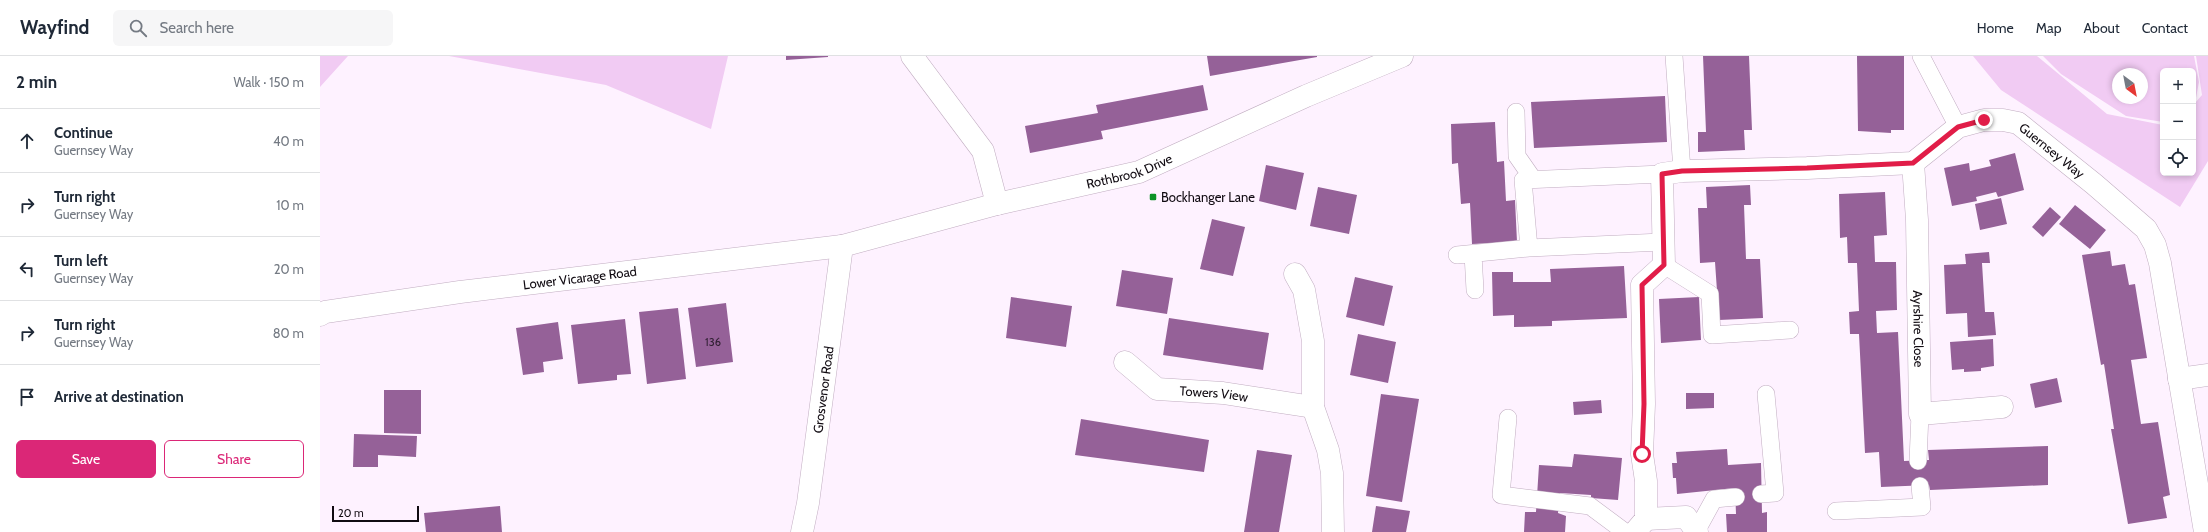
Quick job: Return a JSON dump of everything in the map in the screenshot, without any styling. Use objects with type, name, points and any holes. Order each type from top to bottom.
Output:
[{"type":"street","points":[[912,56],[983,151],[997,204]]},
{"type":"street","name":"Rothbrook Drive","points":[[842,246],[997,204],[1139,172],[1306,96],[1402,56]]},
{"type":"street","name":"Guernsey Way","points":[[1913,163],[1958,127],[1984,120],[2003,120],[2018,123],[2094,184],[2146,229],[2155,245],[2160,263],[2205,532]]},
{"type":"street","points":[[1697,531],[1686,517],[1640,525],[1646,481],[1642,454],[1644,404],[1642,285],[1664,265],[1662,242],[1672,172],[1913,163]]},
{"type":"street","name":"Ayrshire Close","points":[[1913,163],[1917,220],[1920,414]]},
{"type":"street","name":"Lower Vicarage Road","points":[[320,315],[325,312],[460,292],[842,246]]},
{"type":"street","name":"Grosvenor Road","points":[[802,532],[808,503],[842,246]]},
{"type":"street","points":[[1295,274],[1304,290],[1313,342],[1312,407],[1328,450],[1332,474],[1333,532]]},
{"type":"street","name":"Towers View","points":[[1125,362],[1157,389],[1223,393],[1312,407]]},
{"type":"street","points":[[2179,379],[2208,375]]},
{"type":"street","points":[[1920,414],[2002,407]]},
{"type":"lane","points":[[1529,248],[1523,180],[1672,172],[1674,56]]},
{"type":"lane","points":[[1921,56],[1958,127]]},
{"type":"lane","points":[[1516,112],[1517,156],[1533,179]]},
{"type":"lane","points":[[1475,290],[1465,255],[1529,248],[1662,242]]},
{"type":"lane","points":[[1664,265],[1710,294],[1712,336],[1790,330]]},
{"type":"lane","points":[[1761,494],[1775,493],[1766,394]]},
{"type":"lane","points":[[1918,460],[1920,414]]},
{"type":"lane","points":[[1508,418],[1501,495],[1590,506],[1625,532]]},
{"type":"lane","points":[[1836,511],[1922,507],[1920,486]]},
{"type":"lane","points":[[1697,531],[1714,499],[1736,497]]},
{"type":"shaded area","points":[[320,56],[348,56],[320,87]]},
{"type":"shaded area","points":[[449,56],[728,56],[711,129],[606,85]]},
{"type":"shaded area","points":[[1973,56],[2037,56],[2107,114],[2160,124],[2160,176],[2196,176],[2196,102],[2202,95],[2196,56],[2208,56],[2208,161],[2180,207],[2001,90]]},
{"type":"shaded area","points":[[2043,56],[2194,56],[2199,82],[2196,98],[2196,68],[2160,68],[2160,122],[2126,116],[2061,74]]},
{"type":"building","points":[[786,56],[828,56],[828,57],[786,60]]},
{"type":"building","points":[[1207,56],[1317,56],[1317,57],[1210,76]]},
{"type":"building","points":[[1703,56],[1749,56],[1752,130],[1744,130],[1745,150],[1698,152],[1698,132],[1706,132]]},
{"type":"building","points":[[1857,56],[1904,56],[1904,130],[1891,130],[1891,133],[1858,131]]},
{"type":"building","points":[[1203,85],[1208,110],[1101,131],[1103,139],[1030,153],[1025,126],[1098,113],[1096,105]]},
{"type":"building","points":[[1665,96],[1667,142],[1534,148],[1531,102]]},
{"type":"building","points":[[1495,122],[1497,162],[1504,161],[1506,201],[1515,200],[1517,242],[1472,244],[1470,203],[1461,204],[1458,163],[1452,164],[1451,124]]},
{"type":"building","points":[[2015,153],[2024,190],[1998,197],[1996,192],[1976,197],[1977,201],[1952,206],[1944,168],[1969,163],[1970,171],[1991,166],[1989,160]]},
{"type":"building","points":[[1266,165],[1304,173],[1296,210],[1259,201]]},
{"type":"building","points":[[1750,185],[1751,205],[1744,205],[1746,259],[1760,259],[1763,318],[1719,320],[1715,262],[1700,263],[1698,208],[1707,208],[1706,187]]},
{"type":"building","points":[[1318,187],[1357,195],[1349,234],[1310,226]]},
{"type":"building","points":[[1885,192],[1887,235],[1874,236],[1875,262],[1896,262],[1897,310],[1876,311],[1877,333],[1898,332],[1904,461],[1929,460],[1928,450],[2048,446],[2048,485],[1930,490],[1929,485],[1881,487],[1879,452],[1865,453],[1859,334],[1850,334],[1849,312],[1859,311],[1857,263],[1848,263],[1847,237],[1840,238],[1839,194]]},
{"type":"building","points":[[2001,198],[2007,224],[1980,230],[1975,204]]},
{"type":"building","points":[[2075,205],[2106,230],[2090,249],[2059,224]]},
{"type":"building","points":[[2050,207],[2061,217],[2043,237],[2032,227]]},
{"type":"building","points":[[1212,219],[1245,227],[1233,276],[1200,269]]},
{"type":"building","points":[[2110,251],[2112,266],[2125,264],[2129,285],[2135,284],[2147,358],[2131,360],[2141,424],[2158,422],[2170,495],[2163,497],[2167,518],[2128,524],[2111,429],[2114,429],[2104,364],[2101,365],[2082,255]]},
{"type":"building","points":[[1989,252],[1990,263],[1982,263],[1985,312],[1994,312],[1996,335],[1968,337],[1967,313],[1946,314],[1944,265],[1966,264],[1965,254]]},
{"type":"building","points":[[1624,266],[1627,318],[1552,321],[1552,326],[1514,327],[1514,315],[1493,316],[1492,272],[1513,272],[1513,282],[1551,282],[1550,269]]},
{"type":"building","points":[[1122,270],[1173,278],[1167,314],[1116,306]]},
{"type":"building","points":[[1355,277],[1393,286],[1384,326],[1346,317]]},
{"type":"building","points":[[1011,297],[1072,306],[1066,347],[1006,338]]},
{"type":"building","points":[[1699,297],[1701,340],[1661,343],[1659,299]]},
{"type":"building","points":[[726,303],[733,362],[696,367],[688,308]]},
{"type":"building","points":[[678,308],[686,379],[647,384],[639,312]]},
{"type":"building","points":[[1169,318],[1269,333],[1263,370],[1163,355]]},
{"type":"building","points":[[625,319],[631,374],[617,375],[617,380],[578,384],[571,325]]},
{"type":"building","points":[[558,322],[563,359],[543,362],[544,372],[523,375],[516,328]]},
{"type":"building","points":[[1358,334],[1396,342],[1388,383],[1350,375]]},
{"type":"building","points":[[1993,339],[1994,366],[1981,368],[1981,371],[1964,372],[1964,369],[1952,370],[1950,342]]},
{"type":"building","points":[[2057,378],[2062,402],[2035,408],[2030,384]]},
{"type":"building","points":[[384,390],[421,390],[421,434],[384,433]]},
{"type":"building","points":[[1686,393],[1714,393],[1714,408],[1686,409]]},
{"type":"building","points":[[1381,394],[1419,399],[1402,502],[1366,496]]},
{"type":"building","points":[[1601,400],[1602,413],[1574,415],[1573,402]]},
{"type":"building","points":[[1081,419],[1209,440],[1204,472],[1075,455]]},
{"type":"building","points":[[354,434],[417,436],[416,457],[378,455],[378,467],[353,467]]},
{"type":"building","points":[[1727,449],[1728,465],[1761,463],[1762,513],[1767,512],[1767,532],[1727,532],[1726,514],[1736,514],[1735,488],[1677,494],[1676,478],[1673,478],[1672,463],[1677,463],[1676,452]]},
{"type":"building","points":[[1257,450],[1292,455],[1279,532],[1244,532]]},
{"type":"building","points":[[1574,454],[1622,458],[1618,500],[1591,498],[1591,495],[1560,493],[1558,513],[1566,516],[1565,532],[1524,532],[1525,512],[1536,512],[1539,465],[1572,467]]},
{"type":"building","points":[[500,506],[502,532],[426,532],[424,513]]},
{"type":"building","points":[[1376,506],[1410,511],[1406,532],[1372,532]]},
{"type":"place","name":"Bockhanger Lane","points":[[1153,197]]},
{"type":"route","points":[[1642,454],[1644,404],[1641,304],[1642,285],[1664,265],[1662,242],[1662,174],[1682,171],[1807,168],[1913,163],[1958,127],[1984,120]]}]
